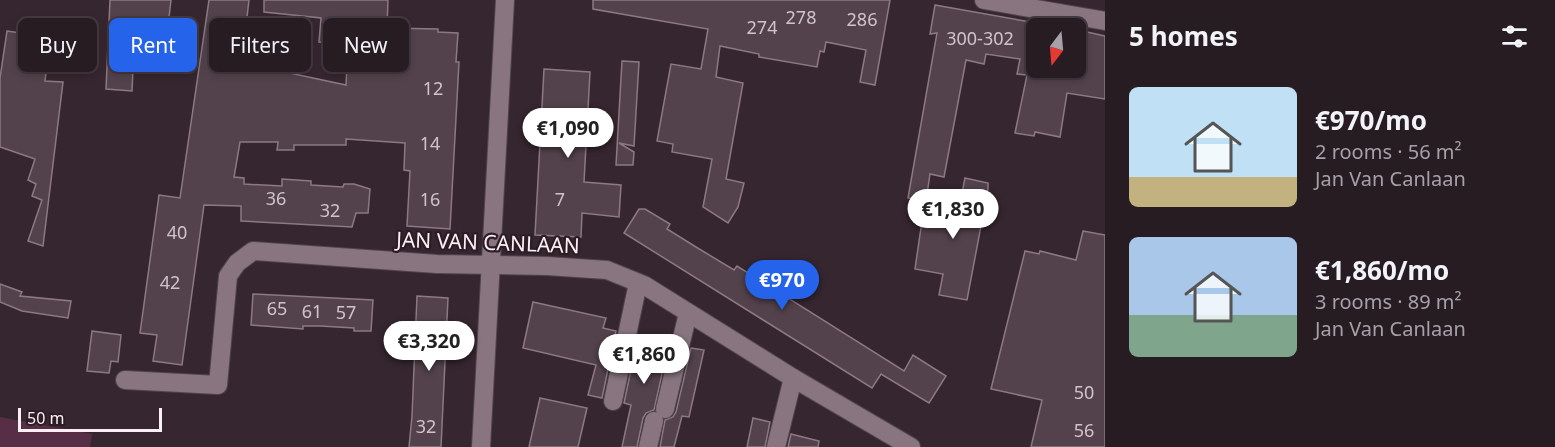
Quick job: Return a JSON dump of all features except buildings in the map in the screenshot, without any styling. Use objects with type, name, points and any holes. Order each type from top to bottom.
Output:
[{"type":"street","points":[[481,447],[505,0]]},
{"type":"street","points":[[984,0],[1105,21]]},
{"type":"street","name":"JAN VAN CANLAAN","points":[[125,380],[218,385],[228,276],[237,263],[253,251],[437,264],[490,264],[607,270],[638,283],[911,447]]},
{"type":"street","points":[[613,401],[638,283]]},
{"type":"street","points":[[648,447],[688,313]]},
{"type":"street","points":[[776,447],[793,378]]},
{"type":"shaded area","points":[[0,417],[92,434],[90,447],[0,447]]}]
